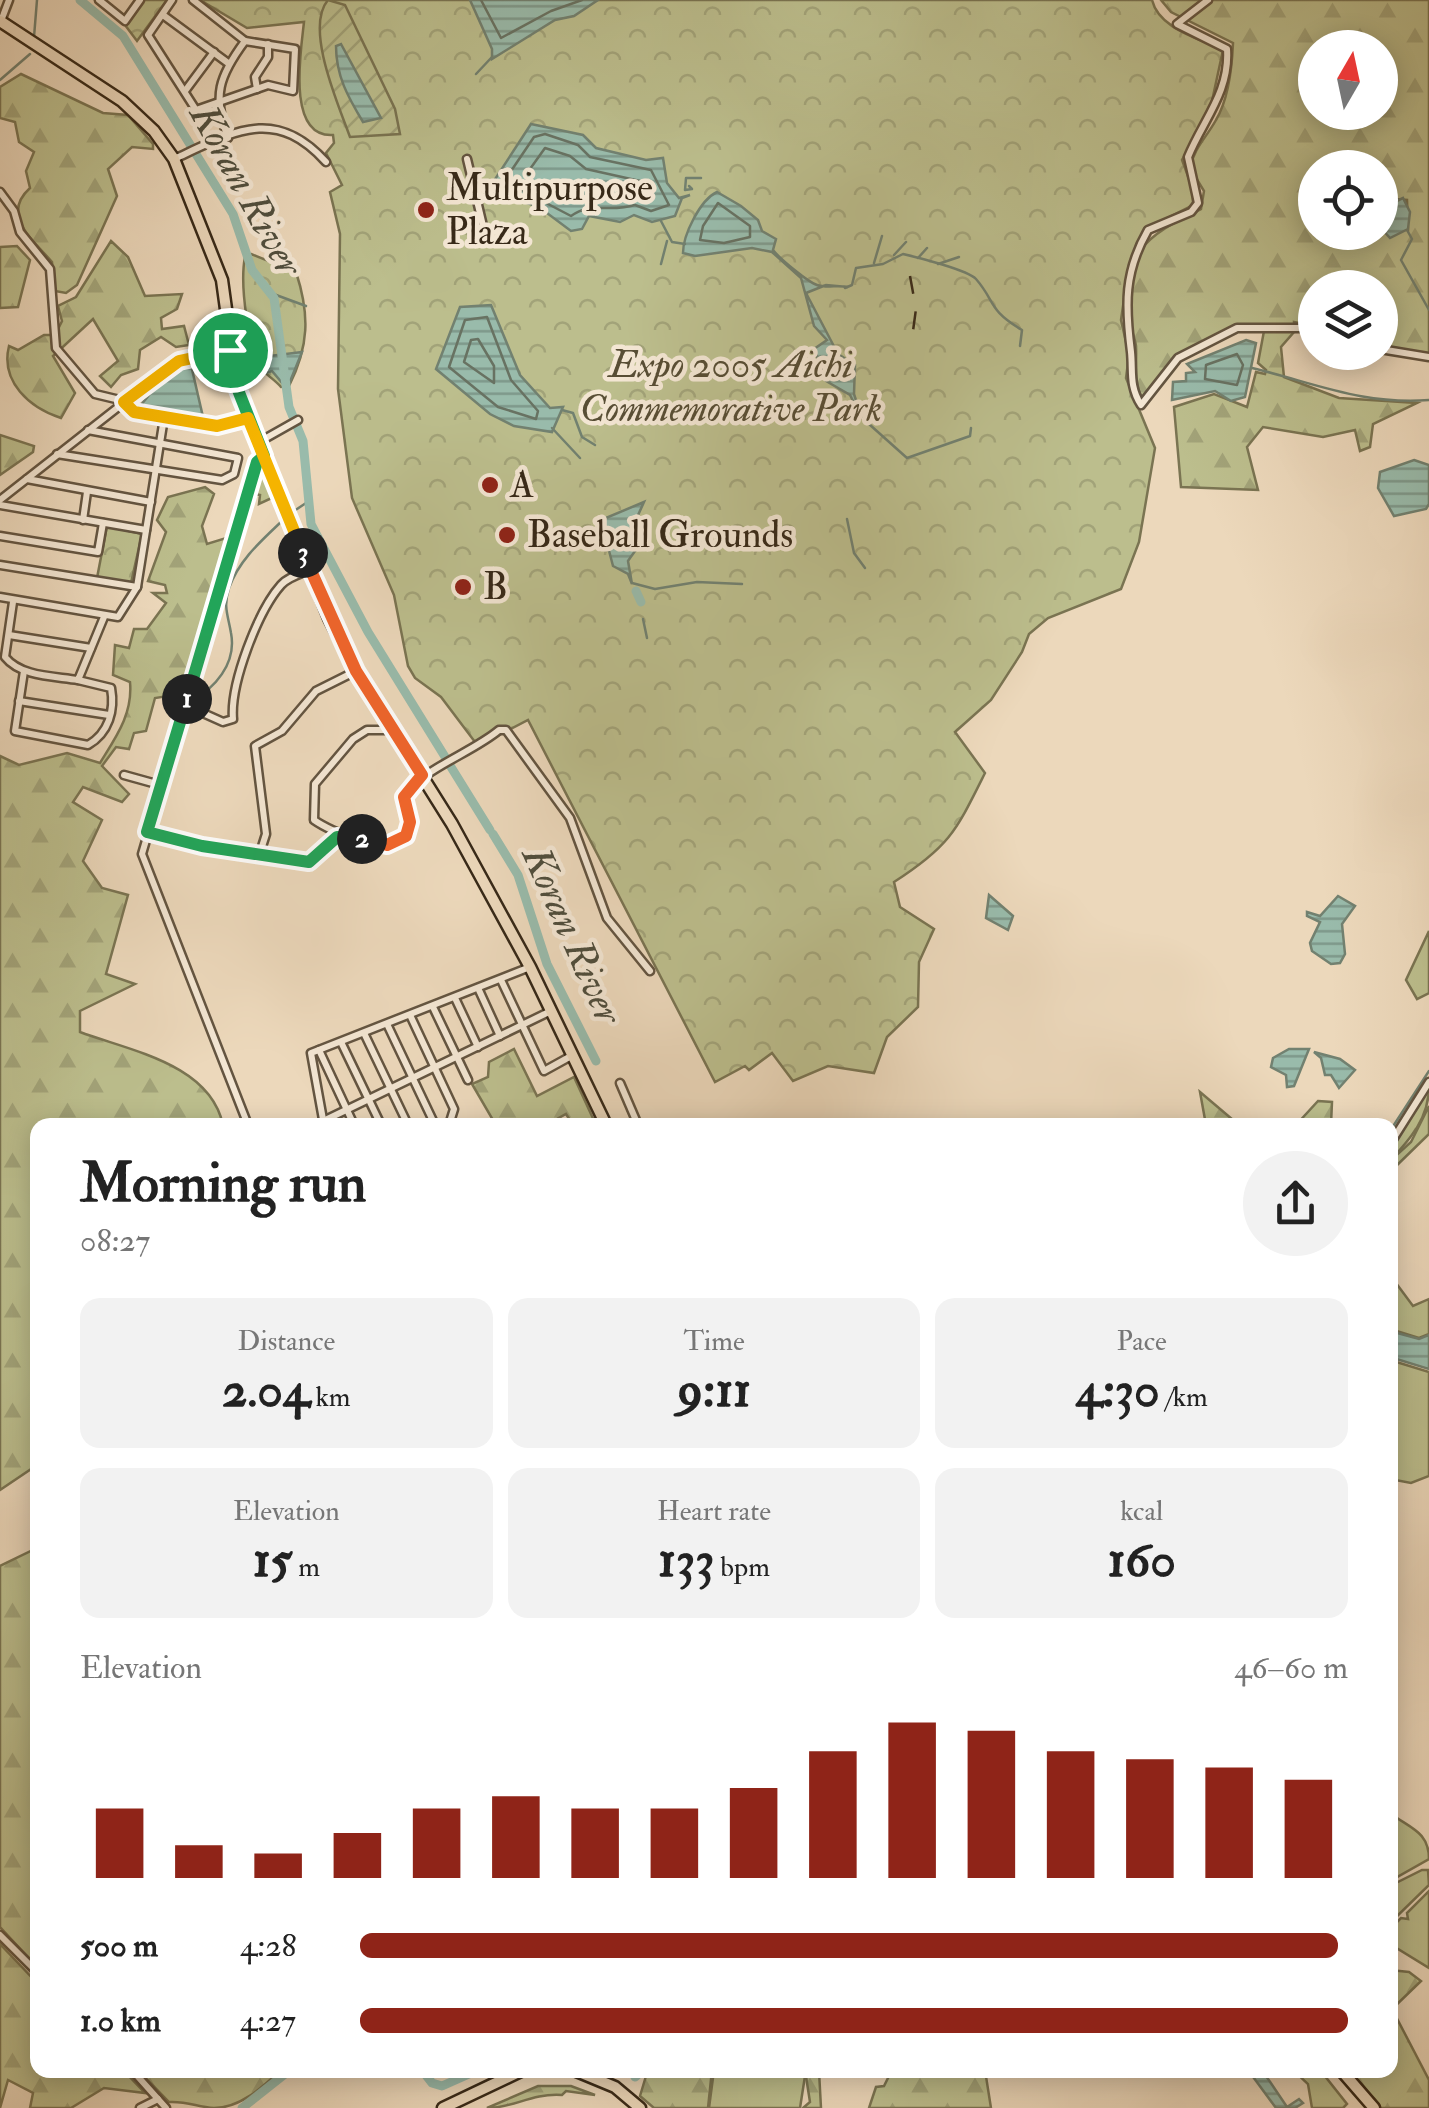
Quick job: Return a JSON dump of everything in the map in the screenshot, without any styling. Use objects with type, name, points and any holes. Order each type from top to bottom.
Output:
[{"type":"main road","points":[[0,21],[122,101],[154,131],[174,159],[214,254],[227,300],[230,350],[248,418],[310,570],[356,671],[422,775],[530,968],[603,1118]]},
{"type":"main road","points":[[443,2108],[506,2078]]},
{"type":"main road","points":[[594,2078],[615,2086],[640,2108]]},
{"type":"main road","points":[[1348,2078],[1374,2108]]},
{"type":"street","points":[[0,21],[9,0]]},
{"type":"street","points":[[99,0],[125,21],[140,0]]},
{"type":"street","points":[[172,0],[148,35],[200,112],[268,85],[293,91],[296,50],[245,40],[193,0]]},
{"type":"street","points":[[1208,0],[1177,24],[1227,49],[1224,81],[1214,113],[1188,158],[1198,203],[1192,212],[1148,230],[1131,264],[1124,323],[1134,394],[1140,405],[1178,358],[1236,328],[1298,328]]},
{"type":"street","points":[[163,15],[228,63]]},
{"type":"street","points":[[228,138],[217,105],[220,77],[245,40]]},
{"type":"street","points":[[257,89],[256,77],[268,56],[268,44]]},
{"type":"street","points":[[185,92],[214,52]]},
{"type":"street","points":[[174,159],[228,138],[279,127],[296,134],[326,162]]},
{"type":"street","points":[[468,159],[484,230]]},
{"type":"street","points":[[0,192],[14,211],[20,232],[50,270],[56,348],[95,394],[124,402],[134,412],[164,418],[222,426],[248,418]]},
{"type":"street","points":[[228,333],[251,328]]},
{"type":"street","points":[[0,503],[179,361],[230,350]]},
{"type":"street","points":[[1398,352],[1429,356]]},
{"type":"street","points":[[0,598],[118,617],[137,587],[164,418]]},
{"type":"street","points":[[258,442],[294,422]]},
{"type":"street","points":[[57,454],[156,473],[222,480],[234,474],[238,458],[88,430]]},
{"type":"street","points":[[245,1118],[142,854],[257,462],[264,456]]},
{"type":"street","points":[[27,479],[151,502]]},
{"type":"street","points":[[82,520],[86,492]]},
{"type":"street","points":[[0,503],[146,530]]},
{"type":"street","points":[[0,536],[98,552],[102,523]]},
{"type":"street","points":[[0,565],[137,587]]},
{"type":"street","points":[[185,705],[223,722],[233,719],[233,697],[260,614],[282,584],[310,570]]},
{"type":"street","points":[[13,602],[5,658],[14,669],[111,688],[108,727],[88,745],[15,730],[24,671]]},
{"type":"street","points":[[78,680],[104,617]]},
{"type":"street","points":[[9,635],[91,648]]},
{"type":"street","points":[[258,856],[266,834],[255,746],[282,731],[316,691],[356,671]]},
{"type":"street","points":[[19,701],[110,715]]},
{"type":"street","points":[[394,730],[367,730],[353,739],[315,784],[314,820],[337,837],[387,845],[406,836],[410,822],[404,797],[422,775],[461,758],[499,730],[506,730],[570,818],[607,918],[650,971]]},
{"type":"street","points":[[124,774],[160,785]]},
{"type":"street","points":[[147,832],[258,856],[314,861],[337,837]]},
{"type":"street","points":[[323,1118],[311,1053],[530,968]]},
{"type":"street","points":[[501,980],[544,1071],[573,1056]]},
{"type":"street","points":[[478,988],[500,1036]]},
{"type":"street","points":[[455,998],[478,1047]]},
{"type":"street","points":[[433,1006],[468,1080]]},
{"type":"street","points":[[333,1118],[551,1011]]},
{"type":"street","points":[[410,1015],[454,1109],[451,1118]]},
{"type":"street","points":[[387,1024],[432,1118]]},
{"type":"street","points":[[364,1032],[405,1118]]},
{"type":"street","points":[[341,1042],[378,1118]]},
{"type":"street","points":[[319,1050],[351,1118]]},
{"type":"street","points":[[1398,1131],[1429,1082]]},
{"type":"street","points":[[620,1083],[635,1118]]},
{"type":"street","points":[[0,1935],[30,1965]]},
{"type":"street","points":[[139,2078],[166,2108]]},
{"type":"street","points":[[140,2108],[158,2099]]},
{"type":"green space","points":[[144,0],[167,0],[137,41],[125,25]]},
{"type":"green space","name":"Expo 2005 Aichi Commemorative Park","points":[[200,0],[1152,0],[1171,25],[1223,50],[1209,115],[1182,160],[1193,190],[1193,205],[1146,229],[1129,265],[1121,320],[1129,355],[1126,378],[1155,448],[1139,542],[1121,589],[1048,618],[1029,634],[991,700],[955,732],[985,773],[950,836],[928,858],[894,882],[900,907],[934,929],[919,962],[918,1007],[887,1037],[874,1073],[828,1066],[793,1081],[772,1053],[749,1070],[745,1066],[715,1082],[528,720],[478,746],[441,697],[415,678],[408,666],[394,595],[352,498],[338,389],[340,234],[330,192],[342,185],[326,153],[334,143],[333,135],[318,132],[308,123],[302,108],[299,71],[304,22],[247,28]]},
{"type":"green space","points":[[328,0],[345,5],[395,109],[400,134],[350,137],[322,47],[322,13]]},
{"type":"green space","points":[[1161,0],[1429,0],[1429,355],[1398,351],[1398,270],[1298,270],[1298,323],[1294,322],[1294,332],[1281,347],[1284,377],[1339,398],[1417,403],[1373,424],[1370,447],[1360,451],[1355,430],[1323,437],[1263,427],[1247,447],[1258,490],[1181,487],[1174,407],[1214,394],[1247,407],[1256,372],[1265,374],[1266,370],[1258,363],[1264,331],[1274,329],[1236,326],[1176,355],[1142,399],[1137,385],[1136,346],[1128,299],[1133,263],[1141,250],[1165,228],[1201,209],[1204,191],[1190,168],[1227,93],[1233,43],[1171,12]]},
{"type":"green space","points":[[21,74],[103,113],[128,115],[153,144],[153,149],[132,147],[108,169],[117,196],[77,285],[66,293],[55,291],[52,262],[29,236],[19,217],[18,208],[30,188],[26,171],[34,152],[19,142],[15,122],[0,118],[0,87]]},
{"type":"green space","points":[[111,241],[128,257],[145,296],[182,294],[177,309],[161,318],[162,329],[184,326],[189,345],[176,347],[161,337],[140,350],[138,369],[121,375],[111,387],[100,376],[118,361],[93,319],[53,356],[75,393],[61,418],[39,408],[20,392],[9,371],[9,346],[18,350],[44,335],[55,335],[62,321],[58,306],[76,297]]},
{"type":"green space","points":[[17,246],[30,260],[18,307],[0,308],[0,247]]},
{"type":"green space","points":[[251,254],[296,272],[301,288],[304,344],[289,386],[281,387],[266,374],[254,349],[243,283],[245,257]]},
{"type":"green space","points":[[0,435],[34,446],[33,452],[0,475]]},
{"type":"green space","points":[[263,463],[276,496],[259,504],[260,495],[250,493]]},
{"type":"green space","points":[[205,487],[214,494],[202,526],[207,544],[226,538],[231,541],[187,693],[155,698],[146,731],[134,733],[129,749],[116,747],[102,766],[129,794],[122,802],[83,787],[73,802],[102,820],[83,861],[102,888],[128,895],[106,974],[135,984],[80,1011],[80,1032],[144,1054],[185,1074],[202,1087],[220,1118],[30,1118],[30,1470],[0,1490],[0,756],[19,765],[67,753],[100,763],[129,704],[130,682],[113,675],[115,645],[129,648],[134,629],[147,629],[166,603],[153,593],[167,593],[165,585],[148,581],[166,532],[157,520],[168,497]]},
{"type":"green space","points":[[107,526],[142,534],[131,583],[97,578]]},
{"type":"green space","points":[[1429,931],[1429,993],[1417,999],[1406,980]]},
{"type":"green space","points":[[514,1049],[537,1096],[574,1077],[593,1118],[569,1118],[566,1114],[559,1118],[492,1118],[472,1084],[488,1077],[489,1062]]},
{"type":"green space","points":[[1429,1086],[1422,1118],[1398,1152],[1398,1133]]},
{"type":"green space","points":[[1200,1092],[1231,1118],[1205,1118]]},
{"type":"green space","points":[[1318,1101],[1332,1102],[1331,1118],[1302,1118]]},
{"type":"green space","points":[[1429,1106],[1429,1134],[1398,1164],[1398,1154],[1411,1142]]},
{"type":"green space","points":[[1398,1286],[1413,1306],[1429,1299],[1429,1334],[1419,1338],[1398,1331]]},
{"type":"green space","points":[[1398,1362],[1429,1372],[1429,1476],[1411,1483],[1398,1481]]},
{"type":"green space","points":[[30,1551],[30,1959],[0,1927],[0,1566]]},
{"type":"green space","points":[[1398,1818],[1422,1836],[1429,1859],[1398,1876]]},
{"type":"green space","points":[[1428,1870],[1429,1885],[1398,1915],[1398,1882]]},
{"type":"green space","points":[[1429,1891],[1429,1968],[1398,1949],[1398,1921],[1408,1919],[1407,1913]]},
{"type":"green space","points":[[0,1944],[30,1976],[30,2078],[131,2078],[145,2093],[104,2088],[71,2108],[30,2108],[33,2093],[8,2080],[0,2108]]},
{"type":"green space","points":[[1398,1971],[1409,1972],[1421,1981],[1398,2003]]},
{"type":"green space","points":[[1398,2021],[1429,2080],[1429,2108],[1381,2108],[1354,2078],[1398,2078]]},
{"type":"green space","points":[[146,2078],[272,2078],[242,2100],[224,2107],[169,2102]]},
{"type":"green space","points":[[645,2078],[711,2078],[708,2108],[654,2108],[640,2096]]},
{"type":"green space","points":[[713,2078],[805,2078],[800,2108],[709,2108]]},
{"type":"green space","points":[[806,2078],[819,2078],[821,2108],[803,2108],[810,2102]]},
{"type":"green space","points":[[888,2078],[986,2078],[991,2108],[869,2108],[876,2087],[884,2086]]},
{"type":"green space","points":[[1302,2078],[1326,2078],[1347,2104],[1343,2108],[1312,2108],[1308,2084]]},
{"type":"green space","points":[[538,2086],[571,2086],[595,2095],[566,2091],[562,2095],[487,2108]]},
{"type":"water","points":[[470,0],[598,0],[574,16],[555,20],[492,59],[492,49]]},
{"type":"water","points":[[341,44],[381,118],[363,122],[352,104],[338,67],[336,46]]},
{"type":"water","points":[[531,124],[583,135],[596,148],[646,160],[663,158],[667,183],[679,198],[690,195],[682,198],[675,216],[652,222],[634,215],[620,222],[589,216],[582,229],[571,231],[539,207],[488,190]]},
{"type":"water","points":[[717,192],[758,220],[762,231],[776,239],[773,250],[788,264],[823,286],[806,293],[838,354],[855,365],[854,394],[862,419],[850,395],[826,381],[814,349],[827,340],[814,326],[801,278],[772,252],[752,248],[695,256],[683,253],[694,219]]},
{"type":"water","points":[[1403,198],[1410,212],[1408,229],[1398,234],[1398,200]]},
{"type":"water","points":[[491,305],[520,375],[550,408],[563,407],[552,432],[514,426],[490,414],[436,369],[460,307]]},
{"type":"water","points":[[1246,340],[1256,343],[1245,397],[1231,401],[1215,391],[1172,400],[1173,382],[1186,381],[1186,373],[1195,372],[1187,364]]},
{"type":"water","points":[[302,352],[289,384],[283,384],[272,371],[266,373],[261,357]]},
{"type":"water","points":[[183,365],[191,365],[203,417],[141,405],[162,379]]},
{"type":"water","points":[[1414,460],[1429,465],[1429,504],[1426,509],[1394,516],[1378,488],[1380,472]]},
{"type":"water","points":[[644,502],[634,524],[638,545],[628,561],[632,584],[628,574],[613,566],[601,520]]},
{"type":"water","points":[[989,895],[1013,916],[1008,930],[986,918]]},
{"type":"water","points":[[1338,896],[1355,906],[1342,924],[1345,954],[1340,963],[1331,964],[1312,951],[1310,943],[1320,922],[1307,916],[1307,912],[1320,916]]},
{"type":"water","points":[[1289,1049],[1309,1049],[1294,1086],[1287,1087],[1286,1075],[1271,1067],[1273,1058]]},
{"type":"water","points":[[1314,1052],[1340,1059],[1355,1070],[1339,1088],[1331,1075],[1325,1075],[1321,1058]]},
{"type":"water","points":[[1398,1333],[1419,1339],[1429,1335],[1429,1369],[1398,1359]]},
{"type":"water","points":[[1254,2078],[1267,2078],[1287,2107],[1299,2099],[1303,2103],[1295,2108],[1276,2108]]},
{"type":"waterway","points":[[34,37],[37,0]]},
{"type":"waterway","name":"Koran River","points":[[80,0],[123,36],[233,214],[252,270],[274,298],[289,407],[303,441],[311,524],[368,632],[447,760]]},
{"type":"waterway","points":[[0,80],[30,54]]},
{"type":"waterway","points":[[476,74],[492,57]]},
{"type":"waterway","points":[[689,186],[692,189],[685,190],[686,178],[701,178]]},
{"type":"waterway","points":[[661,221],[672,242],[685,244]]},
{"type":"waterway","points":[[1407,230],[1412,239],[1401,260],[1429,310]]},
{"type":"waterway","points":[[874,263],[882,236]]},
{"type":"waterway","points":[[661,264],[667,241]]},
{"type":"waterway","points":[[894,255],[906,242]]},
{"type":"waterway","points":[[918,258],[927,248]]},
{"type":"waterway","points":[[845,288],[852,285],[856,268],[883,264],[903,254],[953,268],[976,279],[997,311],[1022,330],[1020,346]]},
{"type":"waterway","points":[[938,264],[959,257]]},
{"type":"waterway","points":[[268,292],[306,306]]},
{"type":"waterway","points":[[1252,368],[1360,396],[1429,400]]},
{"type":"waterway","points":[[562,410],[573,413],[582,437],[595,445]]},
{"type":"waterway","points":[[860,416],[907,458],[970,436],[971,428]]},
{"type":"waterway","points":[[552,428],[580,458]]},
{"type":"waterway","points":[[294,511],[306,503]]},
{"type":"waterway","points":[[847,519],[854,553],[865,568]]},
{"type":"waterway","points":[[191,701],[222,674],[231,655],[226,601],[233,578],[251,552],[282,521]]},
{"type":"waterway","points":[[632,583],[655,589],[697,582],[742,584]]},
{"type":"waterway","points":[[636,591],[641,602]]},
{"type":"waterway","points":[[643,619],[647,638]]},
{"type":"waterway","name":"Koran River","points":[[451,767],[490,830]]},
{"type":"waterway","name":"Koran River","points":[[493,834],[518,875],[547,964],[596,1061]]},
{"type":"waterway","points":[[1398,1119],[1429,1071]]},
{"type":"waterway","points":[[242,2108],[280,2078]]},
{"type":"waterway","points":[[428,2078],[442,2086],[460,2078]]},
{"type":"railway","points":[[910,276],[916,309],[913,331]]},
{"type":"place","name":"Multipurpose Plaza","points":[[426,210]]},
{"type":"place","name":"A","points":[[490,485]]},
{"type":"place","name":"Baseball Grounds","points":[[507,535]]},
{"type":"place","name":"B","points":[[463,587]]},
{"type":"route","points":[[230,350],[179,361],[124,402],[134,412],[217,426],[248,418],[264,456],[329,618],[356,671],[422,775],[404,797],[410,822],[406,836],[387,845],[337,837],[309,862],[202,846],[147,832],[258,458],[264,456],[238,390],[230,350]]}]
